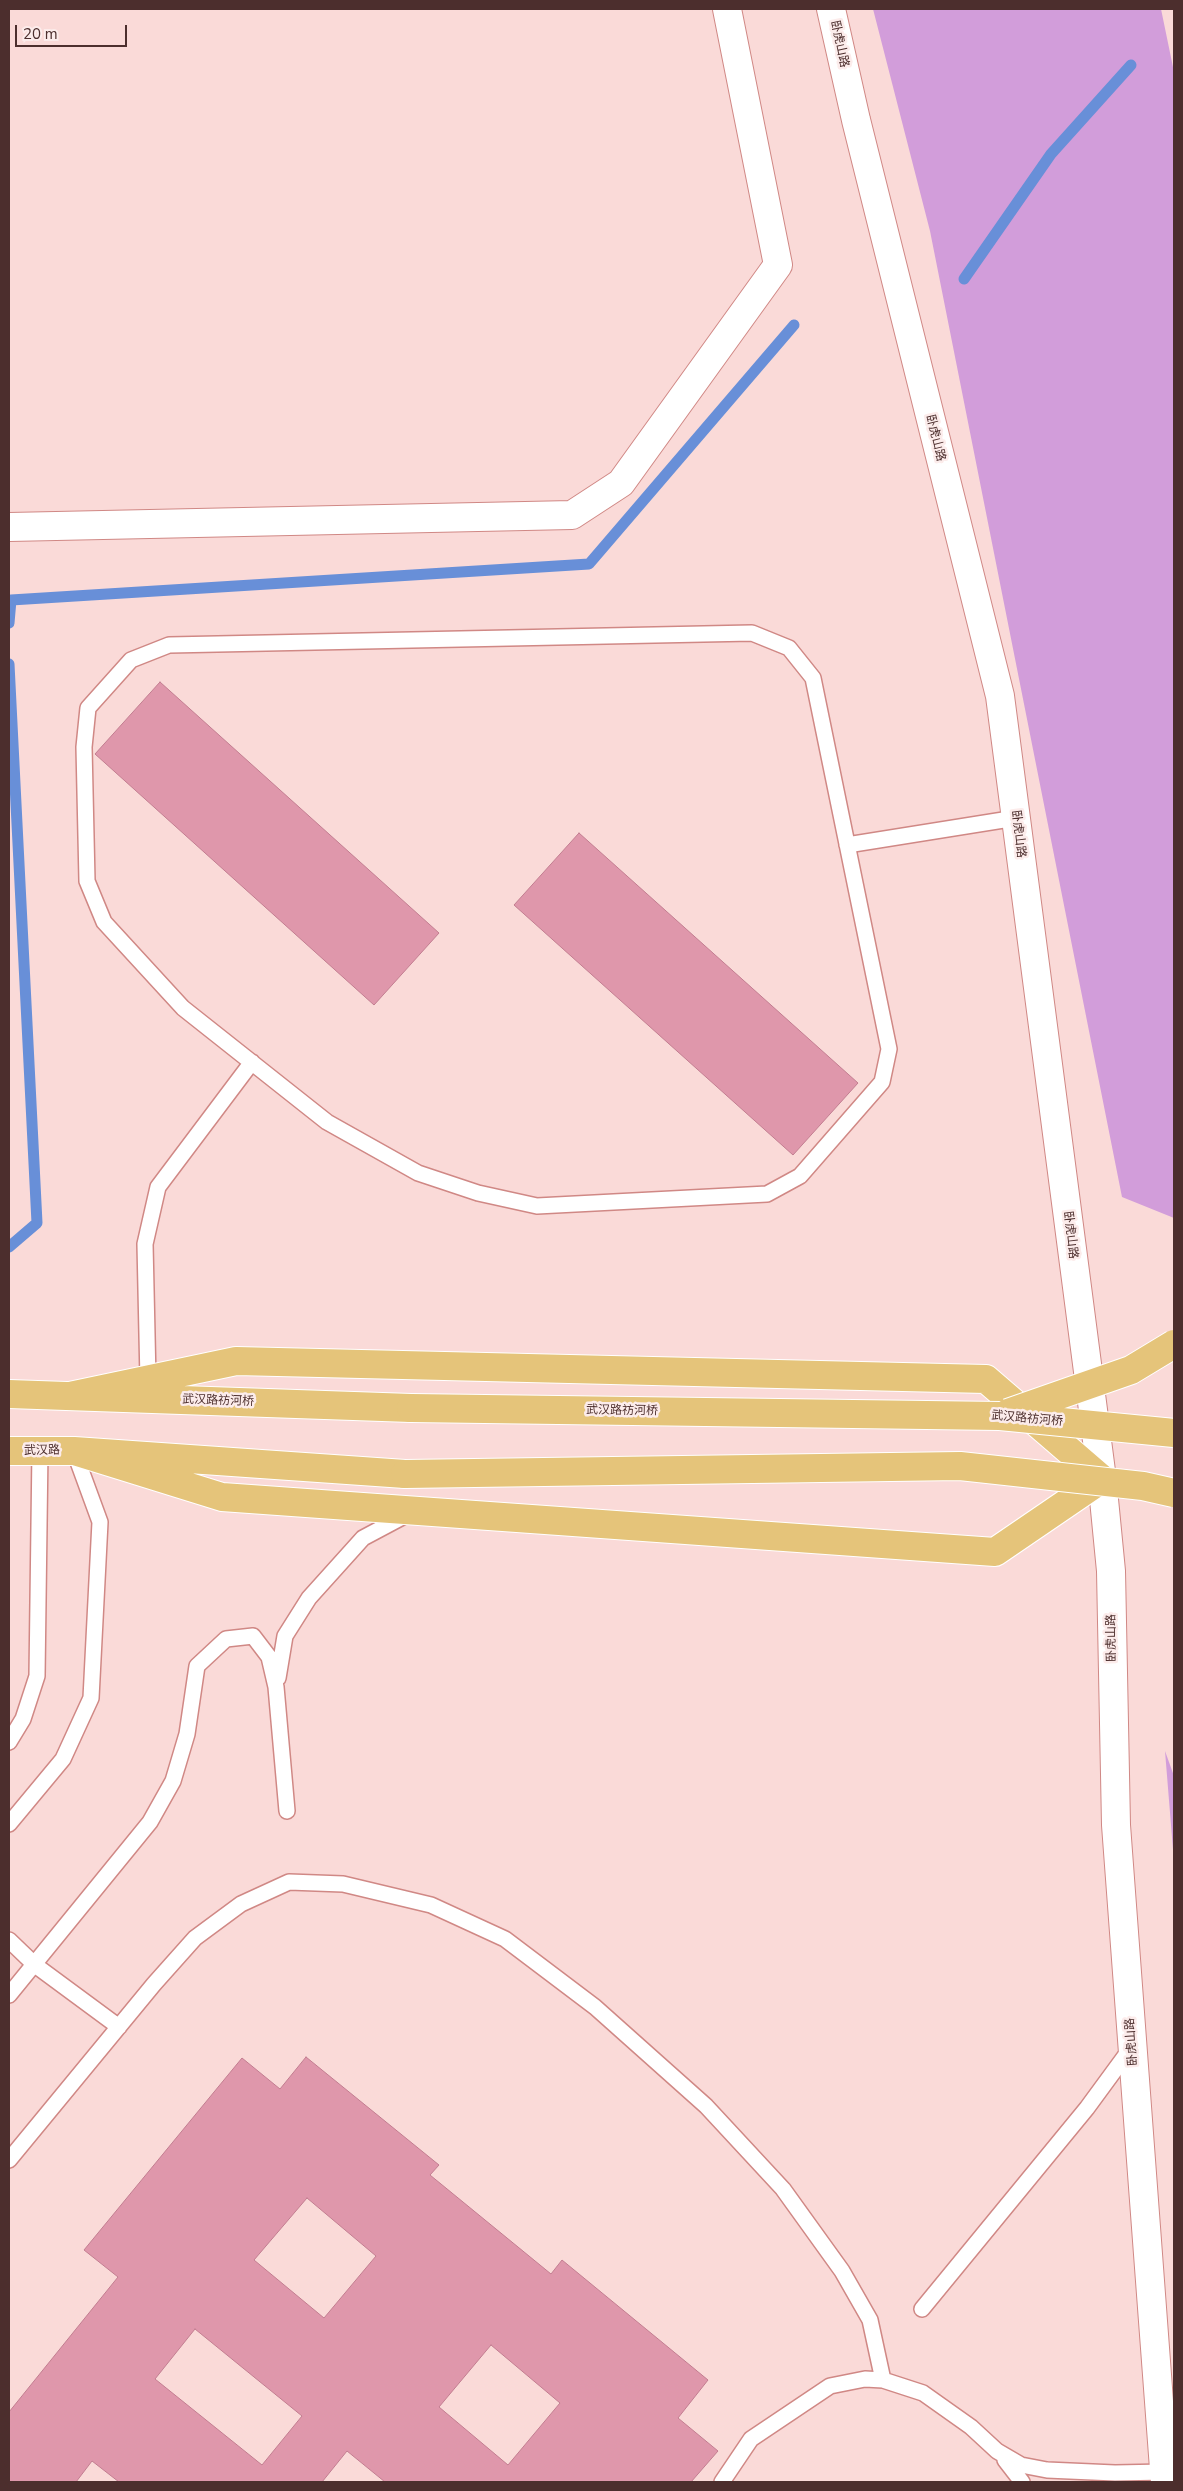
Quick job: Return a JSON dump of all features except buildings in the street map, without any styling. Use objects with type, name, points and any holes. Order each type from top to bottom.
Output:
[{"type":"main road","points":[[1000,1416],[1131,1370],[1174,1344]]},
{"type":"main road","points":[[9,1394],[70,1396],[236,1361],[986,1379],[1102,1479],[995,1552],[222,1497],[74,1451]]},
{"type":"main road","name":"武汉路祊河桥","points":[[70,1396],[411,1408],[1000,1416],[1174,1434]]},
{"type":"main road","name":"武汉路","points":[[9,1451],[74,1451]]},
{"type":"main road","points":[[74,1451],[405,1474],[960,1466],[1143,1486],[1174,1493]]},
{"type":"main road","points":[[1143,1486],[1174,1503]]},
{"type":"street","points":[[9,528],[572,515],[621,483],[778,265],[727,9]]},
{"type":"street","name":"卧虎山路","points":[[831,9],[856,120],[1000,696],[1102,1479],[1111,1571],[1116,1825],[1164,2477]]},
{"type":"lane","points":[[752,633],[789,648],[813,678],[889,1049],[882,1082],[800,1176],[767,1194],[537,1206],[478,1193],[418,1173],[327,1122],[252,1062],[183,1008],[104,922],[87,881],[84,747],[88,708],[130,660],[168,645],[752,633]]},
{"type":"lane","points":[[847,844],[1016,818]]},
{"type":"lane","points":[[148,1380],[145,1244],[158,1188],[252,1062]]},
{"type":"lane","points":[[9,1742],[23,1719],[37,1676],[40,1450]]},
{"type":"lane","points":[[9,1824],[63,1759],[91,1698],[100,1522],[74,1451]]},
{"type":"lane","points":[[276,1687],[285,1636],[309,1598],[363,1538],[416,1510]]},
{"type":"lane","points":[[9,1995],[150,1822],[173,1781],[187,1734],[197,1666],[226,1639],[253,1636],[270,1657],[276,1687],[287,1811]]},
{"type":"lane","points":[[9,2160],[195,1938],[241,1904],[289,1882],[343,1884],[431,1905],[506,1939],[595,2007],[706,2106],[783,2189],[842,2271],[870,2320],[883,2380]]},
{"type":"lane","points":[[9,1940],[35,1965],[119,2027]]},
{"type":"lane","points":[[922,2309],[1087,2108],[1132,2047]]},
{"type":"lane","points":[[722,2482],[732,2464],[751,2439],[830,2386],[865,2379],[883,2380],[922,2393],[971,2427],[997,2451],[1022,2482]]},
{"type":"lane","points":[[997,2451],[1021,2465],[1047,2470],[1164,2477]]},
{"type":"shaded area","points":[[873,9],[1161,9],[1174,72],[1174,1218],[1122,1197],[930,231]]},
{"type":"shaded area","points":[[1165,1751],[1174,1776],[1174,1862]]},
{"type":"waterway","points":[[964,279],[1051,154],[1131,65]]},
{"type":"waterway","points":[[9,623],[11,600],[589,564],[794,325]]},
{"type":"waterway","points":[[9,664],[37,1223],[9,1247]]}]
